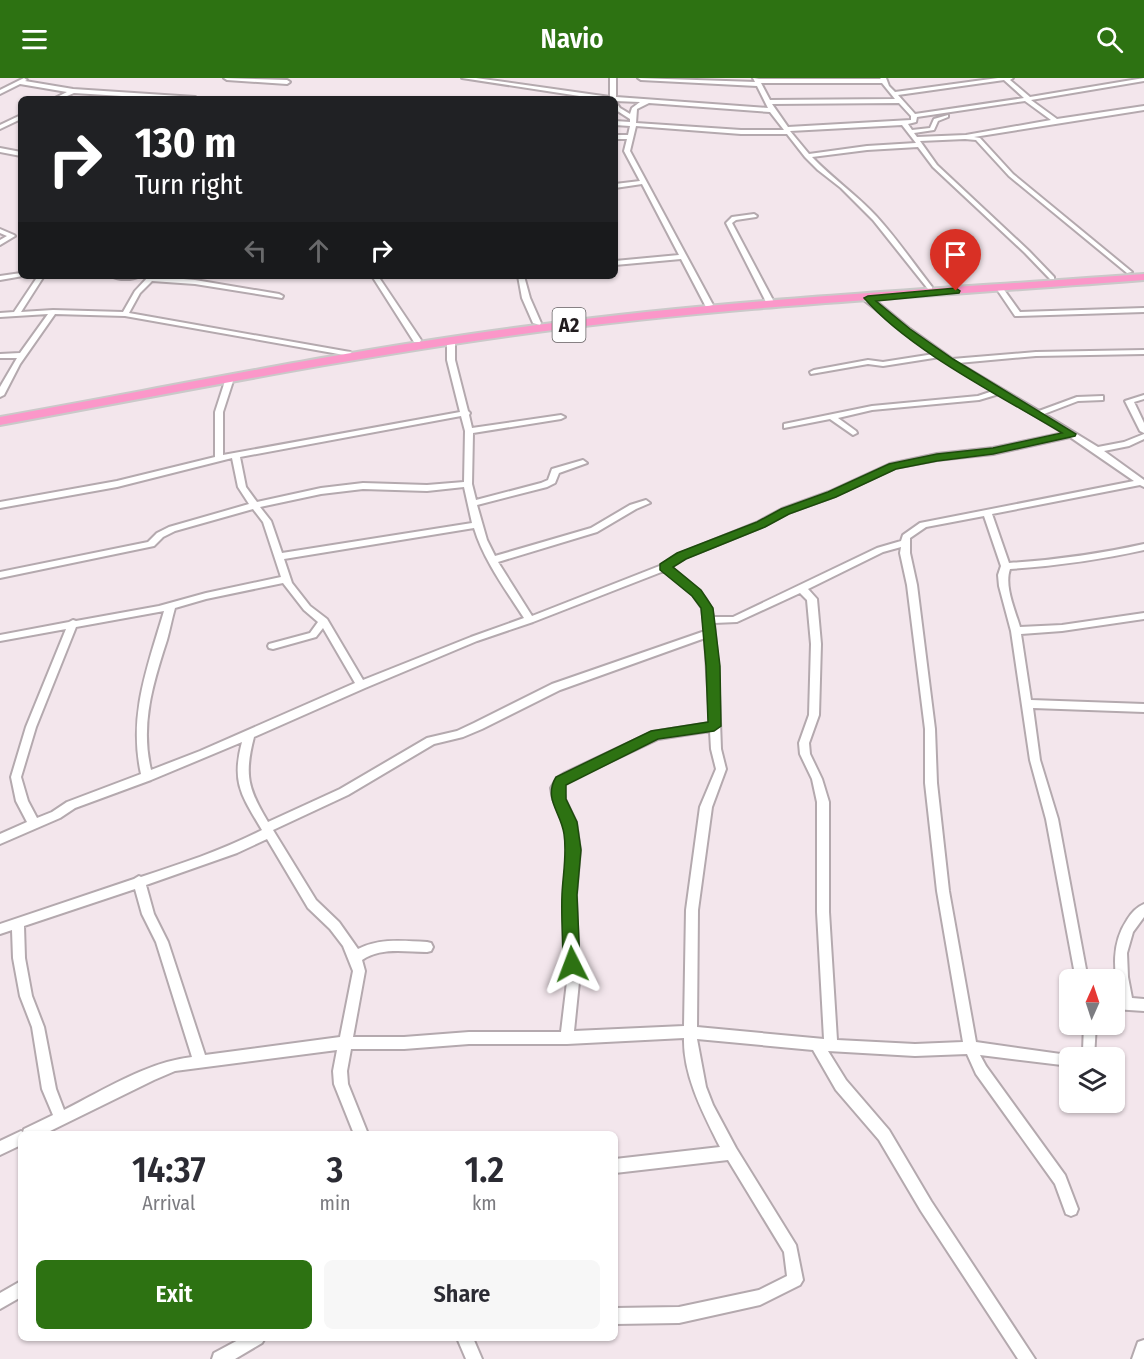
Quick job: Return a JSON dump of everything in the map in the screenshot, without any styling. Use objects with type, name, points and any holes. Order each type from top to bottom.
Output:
[{"type":"highway","name":"A2","points":[[0,415],[350,354],[417,340],[537,323],[709,305],[1144,271]]},
{"type":"highway","name":"A2","points":[[0,421],[451,340],[684,312],[1144,276]]},
{"type":"street","points":[[0,92],[28,78]]},
{"type":"street","points":[[227,78],[287,82]]},
{"type":"street","points":[[465,78],[586,96]]},
{"type":"street","points":[[613,78],[613,96]]},
{"type":"street","points":[[641,78],[757,81],[884,80],[914,116]]},
{"type":"street","points":[[894,94],[1008,78],[1027,99],[1056,121]]},
{"type":"street","points":[[914,116],[1144,79]]},
{"type":"street","points":[[757,81],[786,131],[807,156],[875,219],[930,288]]},
{"type":"street","points":[[20,82],[73,91],[146,96]]},
{"type":"street","points":[[0,84],[12,86]]},
{"type":"street","points":[[62,96],[73,91]]},
{"type":"street","points":[[119,96],[123,93]]},
{"type":"street","points":[[618,100],[771,106],[901,101]]},
{"type":"street","points":[[650,101],[636,106],[625,153],[644,182],[709,305]]},
{"type":"street","points":[[807,156],[965,137],[1144,108]]},
{"type":"street","points":[[618,109],[632,121]]},
{"type":"street","points":[[618,123],[632,121],[741,132],[786,131],[904,123],[914,121],[914,116]]},
{"type":"street","points":[[912,132],[932,129],[936,120],[942,116],[958,116]]},
{"type":"street","points":[[0,127],[18,118]]},
{"type":"street","points":[[904,123],[912,132],[925,156],[1052,278]]},
{"type":"street","points":[[618,137],[629,137]]},
{"type":"street","points":[[965,137],[978,140],[1011,175],[1129,272]]},
{"type":"street","points":[[0,150],[18,152]]},
{"type":"street","points":[[618,186],[644,182]]},
{"type":"street","points":[[754,216],[734,219],[729,223],[770,302]]},
{"type":"street","points":[[0,231],[12,235],[0,243]]},
{"type":"street","points":[[618,263],[684,257]]},
{"type":"street","points":[[0,278],[18,276]]},
{"type":"street","points":[[16,314],[39,279]]},
{"type":"street","points":[[125,314],[137,292],[149,279]]},
{"type":"street","points":[[169,279],[279,296]]},
{"type":"street","points":[[377,279],[417,340]]},
{"type":"street","points":[[522,279],[526,298],[537,323]]},
{"type":"street","points":[[1000,288],[1018,314],[1144,310]]},
{"type":"street","points":[[868,298],[940,355],[1040,413],[1098,450],[1143,483]]},
{"type":"street","points":[[0,395],[22,355],[53,312]]},
{"type":"street","points":[[0,315],[53,312],[125,314],[350,354]]},
{"type":"street","points":[[451,340],[451,360],[469,431],[468,484],[482,540],[530,620]]},
{"type":"street","points":[[950,361],[1036,354],[1144,352]]},
{"type":"street","points":[[0,356],[22,355]]},
{"type":"street","points":[[814,372],[859,363],[883,364],[940,355]]},
{"type":"street","points":[[219,458],[219,412],[229,381]]},
{"type":"street","points":[[787,426],[872,408],[979,398],[1000,391]]},
{"type":"street","points":[[1144,397],[1129,401],[1144,431]]},
{"type":"street","points":[[1040,413],[1077,399],[1100,398]]},
{"type":"street","points":[[0,505],[117,484],[219,458],[466,413]]},
{"type":"street","points":[[831,416],[853,433]]},
{"type":"street","points":[[469,431],[561,417]]},
{"type":"street","points":[[0,839],[70,805],[147,777],[249,735],[361,685],[474,639],[530,620],[665,567],[682,556],[761,524],[785,511],[832,494],[893,466],[993,451],[1071,434]]},
{"type":"street","points":[[1098,450],[1126,444],[1144,436]]},
{"type":"street","points":[[235,455],[242,487],[267,521],[286,579],[293,592],[324,621],[361,685]]},
{"type":"street","points":[[473,503],[544,485],[552,481],[555,471],[583,463]]},
{"type":"street","points":[[1071,1209],[1060,1180],[981,1070],[970,1047],[943,891],[931,783],[930,729],[905,543],[908,534],[922,525],[1143,483]]},
{"type":"street","points":[[0,575],[151,544],[160,535],[172,529],[293,496],[378,485],[427,488],[468,484]]},
{"type":"street","points":[[493,560],[594,530],[633,507],[646,503]]},
{"type":"street","points":[[987,513],[1006,566],[1003,575],[1004,586],[1016,631],[1035,760],[1052,819],[1080,969]]},
{"type":"street","points":[[279,556],[478,525]]},
{"type":"street","points":[[710,620],[734,620],[880,550],[905,543]]},
{"type":"street","points":[[1006,566],[1069,560],[1144,547]]},
{"type":"street","points":[[618,1316],[679,1315],[760,1297],[795,1280],[791,1250],[731,1153],[707,1108],[699,1087],[690,1045],[695,889],[706,807],[721,769],[714,726],[710,620],[702,599],[665,567]]},
{"type":"street","points":[[0,638],[171,605],[286,579]]},
{"type":"street","points":[[802,589],[812,599],[816,644],[814,715],[804,743],[805,754],[817,779],[823,802],[823,912],[828,969],[824,1045],[840,1085],[884,1135],[926,1206],[1027,1359]]},
{"type":"street","points":[[147,777],[141,755],[141,712],[146,686],[171,605]]},
{"type":"street","points":[[1016,631],[1062,628],[1144,616]]},
{"type":"street","points":[[273,646],[313,636],[324,621]]},
{"type":"street","points":[[34,824],[22,801],[16,777],[31,727],[73,623]]},
{"type":"street","points":[[0,928],[233,850],[344,792],[431,741],[459,734],[478,726],[556,687],[709,633]]},
{"type":"street","points":[[1028,704],[1144,708]]},
{"type":"street","points":[[567,1038],[573,982],[570,895],[574,850],[570,822],[559,799],[557,788],[561,781],[569,776],[656,735],[714,726]]},
{"type":"street","points":[[249,735],[242,765],[243,786],[312,904],[339,933],[356,957],[359,971],[340,1071],[357,1131]]},
{"type":"street","points":[[139,881],[148,914],[162,942],[200,1061]]},
{"type":"street","points":[[1120,969],[1120,948],[1131,921],[1144,909]]},
{"type":"street","points":[[18,922],[19,958],[26,996],[38,1027],[47,1081],[61,1119]]},
{"type":"street","points":[[356,957],[366,949],[380,946],[427,947]]},
{"type":"street","points":[[1125,1003],[1144,1005]]},
{"type":"street","points":[[35,1131],[149,1075],[175,1065],[344,1043],[567,1038],[691,1032],[824,1045],[915,1050],[970,1047],[1059,1059]]},
{"type":"street","points":[[0,1148],[18,1139]]},
{"type":"street","points":[[618,1166],[731,1153]]},
{"type":"street","points":[[0,1301],[18,1291]]},
{"type":"street","points":[[220,1359],[252,1341]]},
{"type":"street","points":[[466,1341],[474,1359]]},
{"type":"street","points":[[1140,1359],[1144,1348]]},
{"type":"route","points":[[572,964],[570,895],[574,850],[570,822],[559,799],[557,788],[561,781],[656,735],[680,729],[714,726],[713,666],[709,633],[710,619],[707,608],[696,593],[665,567],[700,548],[773,519],[785,511],[832,494],[893,466],[993,451],[1071,434],[1040,413],[950,361],[907,331],[868,298],[956,291]]}]
